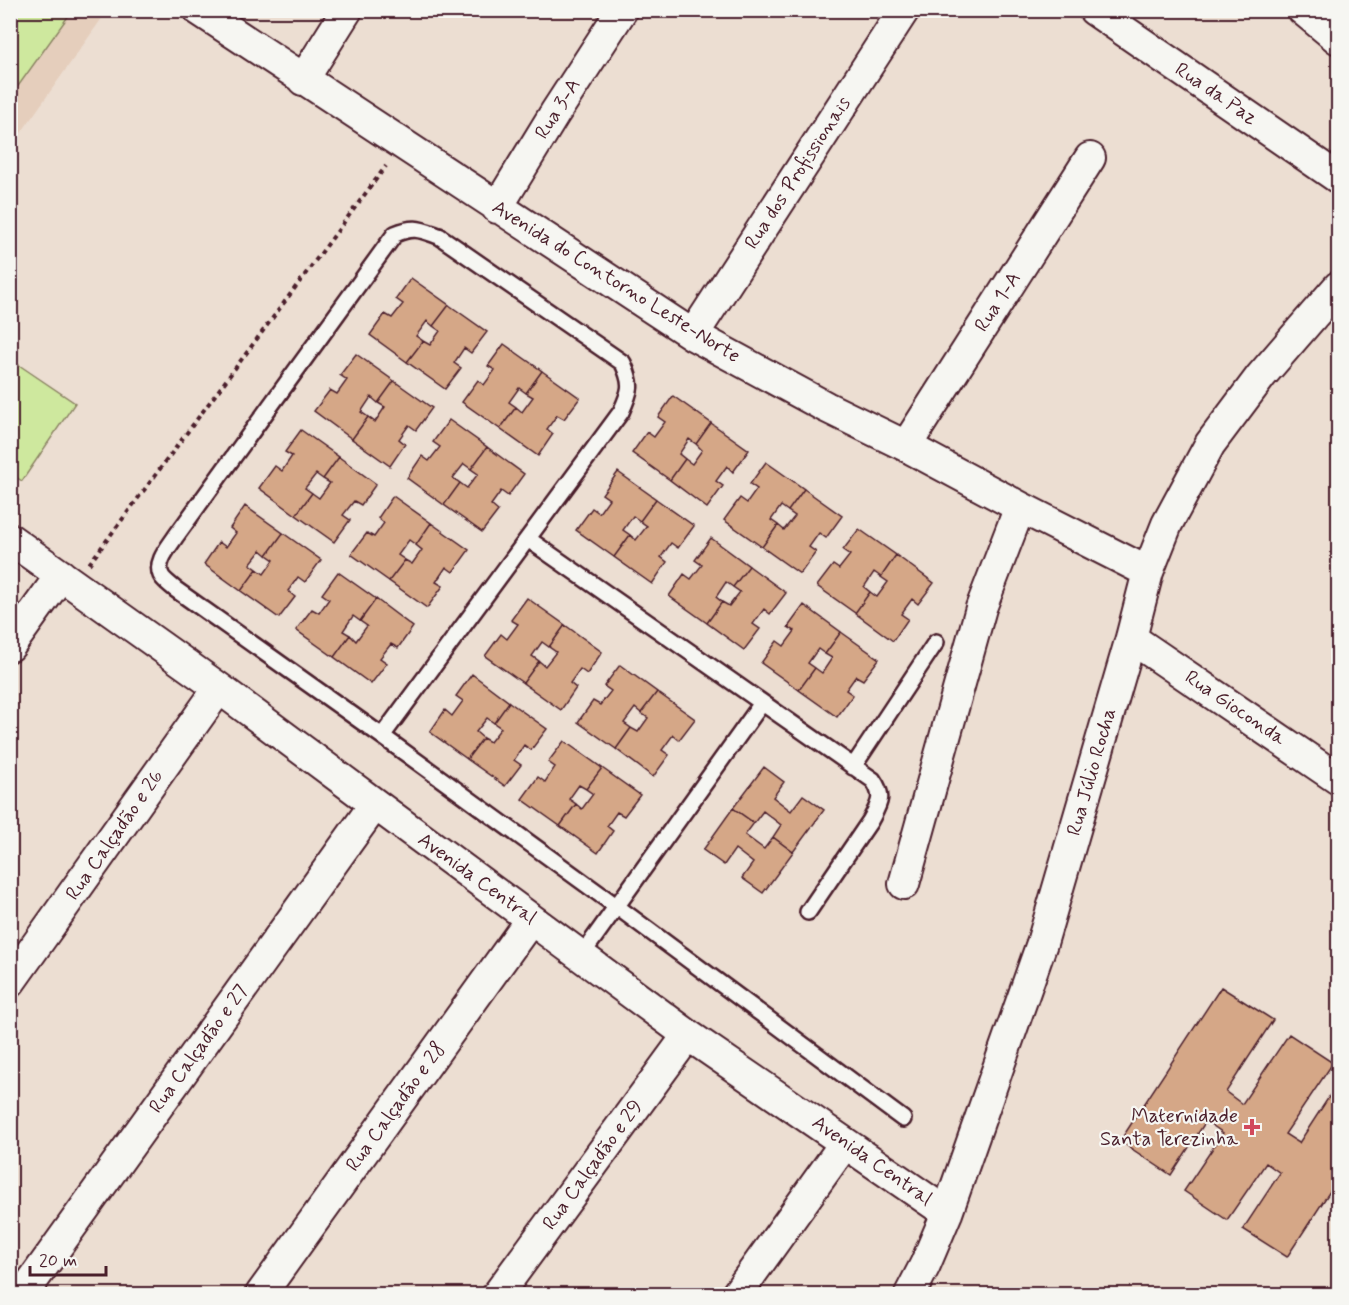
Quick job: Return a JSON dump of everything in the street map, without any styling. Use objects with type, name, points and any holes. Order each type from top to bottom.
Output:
[{"type":"street","points":[[303,80],[347,10]]},
{"type":"street","name":"Rua 3-A","points":[[497,208],[622,10]]},
{"type":"street","name":"Rua dos Profissionais","points":[[693,335],[904,10]]},
{"type":"street","name":"Rua da Paz","points":[[1094,10],[1338,178]]},
{"type":"street","points":[[1303,10],[1338,39]]},
{"type":"street","name":"Avenida do Contorno Leste-Norte","points":[[200,11],[693,335],[826,407],[1148,572]]},
{"type":"street","name":"Rua 1-A","points":[[906,446],[1089,158]]},
{"type":"street","name":"Rua Júlio Rocha","points":[[910,1294],[947,1213],[1042,943],[1148,572],[1167,524],[1210,444],[1261,376],[1338,286]]},
{"type":"street","points":[[904,884],[981,608],[1020,507]]},
{"type":"street","name":"Avenida Central","points":[[10,539],[219,688],[688,1035],[947,1213]]},
{"type":"street","points":[[10,646],[68,580]]},
{"type":"street","name":"Rua Gioconda","points":[[1131,638],[1338,779]]},
{"type":"street","name":"Rua Calçadão e 26","points":[[10,982],[219,688]]},
{"type":"street","name":"Rua Calçadão e 27","points":[[23,1294],[375,804]]},
{"type":"street","name":"Rua Calçadão e 28","points":[[261,1294],[531,919]]},
{"type":"street","name":"Rua Calçadão e 29","points":[[498,1294],[688,1035]]},
{"type":"street","points":[[737,1294],[845,1143]]},
{"type":"lane","points":[[382,736],[621,412],[627,398],[630,380],[623,363],[439,236],[408,228],[395,234],[176,536],[159,565],[161,576],[175,589],[616,906],[903,1119]]},
{"type":"lane","points":[[528,539],[873,780],[881,796],[879,806],[808,912]]},
{"type":"lane","points":[[853,767],[936,642]]},
{"type":"lane","points":[[581,956],[762,703]]},
{"type":"path","points":[[68,580],[402,144]]},
{"type":"shaded area","points":[[11,11],[100,11],[105,14],[11,147]]},
{"type":"green space","points":[[10,11],[72,11],[11,96]]},
{"type":"green space","points":[[16,363],[75,403],[22,481],[10,473],[10,371]]},
{"type":"building","points":[[411,278],[449,305],[433,326],[427,321],[416,336],[423,341],[407,362],[370,335],[385,314],[392,318],[403,304],[396,299]]},
{"type":"building","points":[[449,305],[487,332],[471,353],[464,348],[454,363],[461,368],[445,389],[407,362],[423,341],[430,345],[440,331],[433,326]]},
{"type":"building","points":[[504,344],[542,371],[526,393],[519,388],[509,402],[516,407],[500,429],[462,402],[478,380],[484,385],[495,370],[488,366]]},
{"type":"building","points":[[356,354],[394,381],[378,403],[371,397],[361,412],[368,417],[352,439],[314,411],[330,390],[337,394],[347,380],[340,375]]},
{"type":"building","points":[[542,371],[580,398],[564,419],[557,415],[547,429],[553,434],[538,456],[500,429],[516,407],[522,412],[533,397],[526,393]]},
{"type":"building","points":[[394,381],[432,408],[416,430],[409,425],[399,439],[405,444],[390,466],[352,439],[368,417],[375,422],[385,407],[378,403]]},
{"type":"building","points":[[673,396],[711,423],[696,444],[689,439],[679,454],[685,459],[670,480],[632,453],[647,432],[654,437],[665,422],[658,417]]},
{"type":"building","points":[[449,420],[487,447],[471,469],[464,464],[453,478],[460,483],[444,505],[407,478],[422,456],[429,461],[440,447],[433,442]]},
{"type":"building","points":[[711,423],[749,450],[733,472],[727,466],[716,481],[723,486],[707,508],[670,480],[685,459],[692,464],[702,450],[696,444]]},
{"type":"building","points":[[301,430],[339,457],[323,479],[316,474],[305,488],[312,493],[296,515],[259,488],[275,466],[282,471],[292,456],[285,452]]},
{"type":"building","points":[[487,447],[524,474],[508,496],[501,491],[491,505],[498,511],[482,532],[444,505],[460,483],[467,488],[478,474],[471,469]]},
{"type":"building","points":[[339,457],[376,484],[361,505],[354,501],[343,515],[350,520],[334,542],[296,515],[312,493],[319,498],[330,483],[323,479]]},
{"type":"building","points":[[766,462],[804,489],[788,511],[781,506],[771,520],[778,525],[762,547],[724,520],[740,498],[747,503],[757,489],[750,484]]},
{"type":"building","points":[[618,472],[656,499],[640,521],[633,516],[623,530],[630,535],[614,557],[576,530],[592,508],[599,513],[609,499],[602,494]]},
{"type":"building","points":[[804,489],[842,516],[826,538],[819,533],[809,547],[816,552],[800,574],[762,547],[778,525],[784,530],[795,516],[788,511]]},
{"type":"building","points":[[393,496],[431,523],[416,545],[409,540],[398,555],[405,560],[389,581],[351,554],[367,533],[374,537],[384,523],[378,518]]},
{"type":"building","points":[[656,499],[694,526],[678,548],[671,543],[661,557],[667,562],[652,584],[614,557],[630,535],[636,540],[647,526],[640,521]]},
{"type":"building","points":[[245,506],[283,533],[267,555],[261,550],[250,564],[257,569],[241,591],[204,564],[219,542],[226,547],[236,533],[230,528]]},
{"type":"building","points":[[431,523],[469,550],[453,572],[446,567],[436,582],[443,586],[427,608],[389,581],[405,560],[412,564],[422,550],[416,545]]},
{"type":"building","points":[[859,529],[896,555],[881,577],[874,572],[864,587],[870,592],[855,613],[817,586],[833,565],[839,569],[850,555],[843,550]]},
{"type":"building","points":[[283,533],[321,560],[305,582],[298,577],[288,591],[295,597],[279,618],[241,591],[257,569],[264,574],[274,560],[267,555]]},
{"type":"building","points":[[711,538],[749,566],[733,587],[726,582],[716,597],[722,602],[707,623],[669,596],[684,574],[691,579],[702,565],[695,560]]},
{"type":"building","points":[[896,555],[934,583],[918,604],[912,599],[901,614],[908,619],[893,641],[855,613],[870,592],[877,597],[888,582],[881,577]]},
{"type":"building","points":[[749,566],[786,593],[770,614],[764,609],[753,624],[760,629],[744,650],[707,623],[722,602],[729,606],[740,592],[733,587]]},
{"type":"building","points":[[338,572],[376,599],[360,621],[353,616],[343,631],[350,635],[334,657],[296,630],[312,609],[319,613],[329,599],[322,594]]},
{"type":"building","points":[[527,598],[565,625],[549,647],[542,642],[532,656],[539,661],[523,683],[485,656],[501,634],[507,639],[518,624],[511,620]]},
{"type":"building","points":[[376,599],[413,627],[398,648],[391,644],[380,658],[387,663],[371,684],[334,657],[350,635],[356,641],[367,626],[360,621]]},
{"type":"building","points":[[804,605],[841,632],[825,654],[818,649],[808,663],[815,668],[799,690],[761,663],[777,641],[784,646],[795,631],[788,627]]},
{"type":"building","points":[[565,625],[602,652],[587,674],[580,669],[570,683],[576,688],[561,710],[523,683],[539,661],[545,666],[556,652],[549,647]]},
{"type":"building","points":[[841,632],[879,659],[863,680],[856,676],[846,690],[853,695],[837,717],[799,690],[815,668],[822,673],[832,658],[825,654]]},
{"type":"building","points":[[620,665],[657,692],[641,713],[635,708],[624,723],[631,728],[616,749],[578,722],[593,701],[600,705],[611,691],[604,686]]},
{"type":"building","points":[[472,674],[509,702],[494,723],[487,718],[476,732],[483,738],[467,759],[430,732],[445,710],[452,716],[463,701],[456,696]]},
{"type":"building","points":[[657,692],[695,719],[679,740],[673,735],[662,750],[669,755],[653,777],[616,749],[631,728],[638,732],[648,718],[641,713]]},
{"type":"building","points":[[509,702],[547,729],[531,750],[524,745],[514,760],[521,765],[505,786],[467,759],[483,738],[490,742],[501,728],[494,723]]},
{"type":"building","points":[[564,741],[602,768],[586,789],[579,785],[569,799],[576,804],[560,826],[522,799],[538,777],[545,782],[555,767],[548,762]]},
{"type":"building","points":[[764,767],[784,782],[773,797],[791,811],[803,795],[824,810],[793,852],[773,837],[781,825],[763,811],[754,823],[733,808]]},
{"type":"building","points":[[602,768],[640,795],[624,816],[617,812],[607,826],[613,831],[598,853],[560,826],[576,804],[582,809],[593,794],[586,789]]},
{"type":"building","points":[[733,808],[754,823],[745,835],[764,849],[773,837],[793,852],[763,893],[742,878],[753,863],[735,849],[724,865],[703,850]]},
{"type":"building","name":"Maternidade Santa Terezinha","points":[[1221,987],[1273,1020],[1226,1092],[1242,1104],[1289,1034],[1333,1063],[1285,1134],[1299,1143],[1338,1083],[1338,1179],[1287,1257],[1243,1229],[1280,1173],[1266,1163],[1227,1220],[1184,1191],[1223,1133],[1206,1121],[1171,1175],[1120,1141]]},
{"type":"place","name":"Maternidade Santa Terezinha","points":[[1252,1127]]}]
